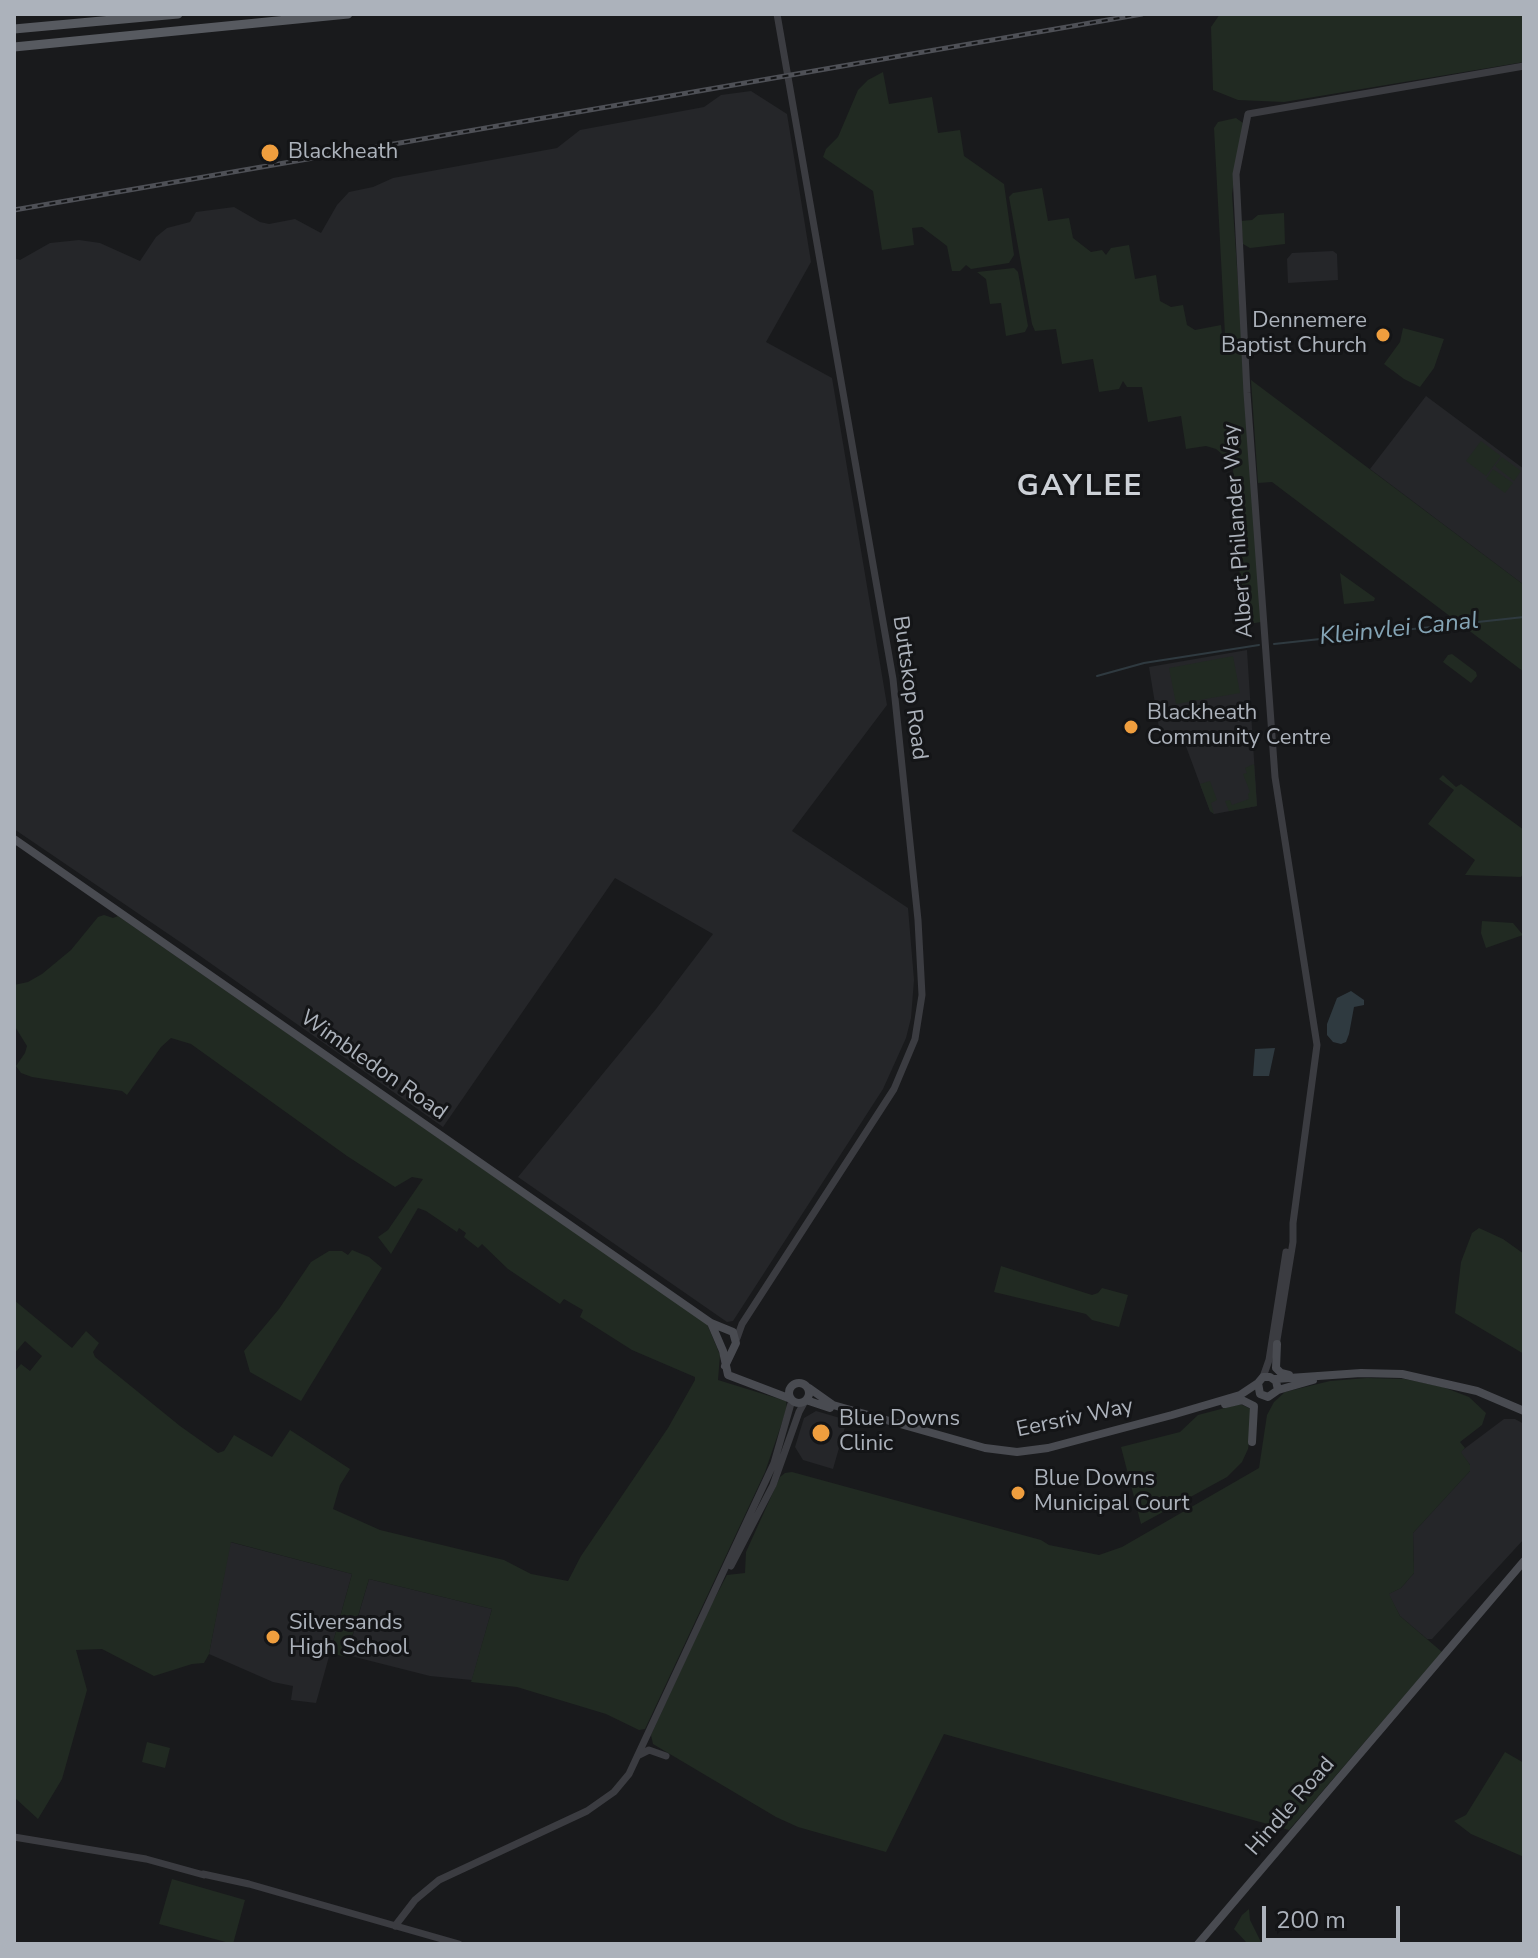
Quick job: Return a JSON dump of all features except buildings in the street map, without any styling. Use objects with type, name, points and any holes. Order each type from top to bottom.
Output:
[{"type":"main road","points":[[14,29],[178,14]]},
{"type":"main road","points":[[14,47],[348,14]]},
{"type":"main road","name":"Wimbledon Road","points":[[14,839],[711,1323],[731,1333]]},
{"type":"main road","points":[[711,1323],[731,1378],[797,1403],[806,1401],[810,1394],[809,1388],[802,1383],[762,1388]]},
{"type":"main road","points":[[717,1339],[720,1333],[731,1333],[732,1349],[725,1366]]},
{"type":"main road","points":[[1277,1344],[1276,1368],[1281,1373],[1328,1375]]},
{"type":"main road","points":[[721,1348],[732,1349]]},
{"type":"main road","name":"Eersriv Way","points":[[809,1388],[833,1405],[985,1448],[1017,1452],[1048,1448],[1172,1415],[1240,1395],[1267,1379],[1389,1373],[1428,1378],[1462,1387],[1524,1414]]},
{"type":"main road","name":"Eersriv Way","points":[[806,1401],[968,1448],[1015,1455],[1048,1452],[1260,1394],[1271,1397],[1278,1390],[1328,1375]]},
{"type":"main road","points":[[1260,1394],[1267,1379],[1278,1390]]},
{"type":"main road","points":[[791,1400],[789,1391],[793,1384]]},
{"type":"main road","points":[[1220,1404],[1242,1400],[1254,1406],[1252,1442]]},
{"type":"main road","name":"Hindle Road","points":[[1198,1944],[1524,1561]]},
{"type":"main road","name":"Hindle Road","points":[[1412,1694],[1524,1570]]},
{"type":"street","name":"Buttskop Road","points":[[731,1333],[742,1324],[894,1089],[915,1039],[922,995],[921,945],[893,679],[777,14]]},
{"type":"street","name":"Albert Philander Way","points":[[1267,1379],[1293,1223],[1317,1045],[1278,811],[1264,640],[1236,174],[1248,114],[1524,66]]},
{"type":"street","name":"Albert Philander Way","points":[[1267,1379],[1277,1344],[1293,1242],[1293,1223]]},
{"type":"street","points":[[396,1926],[421,1894],[449,1874],[596,1806],[622,1783],[638,1755],[774,1463],[791,1400]]},
{"type":"street","points":[[721,1579],[737,1558],[773,1485],[799,1412],[806,1401]]},
{"type":"street","points":[[638,1755],[649,1750],[666,1756]]},
{"type":"street","points":[[14,1837],[146,1859],[459,1944]]},
{"type":"shaded area","points":[[1220,14],[1524,14],[1524,62],[1284,102],[1238,100],[1213,90],[1211,27]]},
{"type":"shaded area","points":[[883,72],[889,104],[932,97],[938,133],[960,130],[964,156],[1004,184],[1014,255],[1009,263],[971,269],[966,265],[960,271],[952,271],[947,246],[922,227],[912,228],[914,245],[882,250],[873,191],[823,157],[838,137],[858,90]]},
{"type":"shaded area","points":[[751,91],[787,114],[811,262],[766,342],[832,378],[887,705],[792,831],[908,908],[914,980],[906,1038],[883,1089],[733,1321],[727,1322],[518,1177],[656,1009],[713,934],[615,878],[443,1127],[14,829],[14,258],[20,260],[50,243],[79,240],[100,243],[140,261],[156,237],[167,228],[190,222],[196,212],[234,207],[260,222],[269,224],[295,219],[321,233],[337,205],[349,192],[373,187],[393,178],[557,148],[580,130],[704,107],[721,95]]},
{"type":"shaded area","points":[[1236,118],[1243,123],[1232,194],[1261,622],[1243,625],[1233,469],[1228,459],[1216,449],[1206,446],[1186,449],[1181,416],[1148,422],[1142,387],[1127,387],[1123,381],[1119,389],[1099,392],[1093,359],[1062,364],[1056,329],[1035,331],[1032,324],[1009,197],[1013,193],[1042,188],[1048,221],[1069,218],[1073,238],[1091,252],[1102,250],[1106,255],[1111,248],[1129,245],[1135,279],[1156,275],[1160,301],[1171,307],[1183,305],[1187,325],[1195,330],[1221,325],[1222,335],[1225,335],[1214,128],[1218,122]]},
{"type":"shaded area","points":[[1284,213],[1285,244],[1250,248],[1243,244],[1241,221],[1252,220],[1258,215]]},
{"type":"shaded area","points":[[1333,251],[1337,254],[1338,280],[1288,283],[1287,259],[1292,253]]},
{"type":"shaded area","points":[[1014,268],[1018,272],[1028,326],[1025,332],[1006,336],[1001,303],[990,304],[986,279],[977,272]]},
{"type":"shaded area","points":[[1403,328],[1444,339],[1434,368],[1420,387],[1384,364],[1400,342]]},
{"type":"shaded area","points":[[1251,380],[1524,585],[1524,672],[1272,482],[1258,483]]},
{"type":"shaded area","points":[[1426,396],[1524,469],[1524,585],[1370,469]]},
{"type":"shaded area","points":[[1481,441],[1501,456],[1486,476],[1466,461]]},
{"type":"shaded area","points":[[1502,457],[1521,471],[1514,481],[1495,466]]},
{"type":"shaded area","points":[[1493,469],[1513,483],[1505,493],[1486,479]]},
{"type":"shaded area","points":[[1340,573],[1375,598],[1374,601],[1344,604]]},
{"type":"shaded area","points":[[1247,650],[1257,806],[1214,814],[1210,811],[1181,733],[1161,740],[1149,667]]},
{"type":"shaded area","points":[[1452,654],[1476,672],[1477,676],[1471,683],[1443,662]]},
{"type":"shaded area","points":[[1233,656],[1240,693],[1176,704],[1169,668]]},
{"type":"shaded area","points":[[1254,764],[1257,806],[1229,811],[1225,801],[1230,800],[1232,805],[1249,799],[1250,792],[1243,774],[1247,773],[1245,768]]},
{"type":"shaded area","points":[[1443,775],[1456,787],[1461,784],[1524,830],[1524,872],[1521,877],[1465,875],[1475,860],[1428,824],[1454,790],[1439,779]]},
{"type":"shaded area","points":[[1210,781],[1217,800],[1211,803],[1214,814],[1200,784]]},
{"type":"shaded area","points":[[118,916],[707,1324],[720,1355],[718,1380],[786,1401],[787,1408],[765,1472],[645,1729],[639,1730],[606,1714],[517,1687],[471,1682],[492,1609],[369,1579],[346,1657],[330,1653],[352,1574],[231,1542],[209,1654],[204,1663],[154,1676],[102,1649],[76,1650],[87,1690],[62,1779],[38,1819],[14,1797],[14,1372],[21,1364],[30,1371],[42,1356],[25,1341],[14,1354],[14,1300],[72,1348],[86,1331],[99,1343],[93,1352],[95,1357],[218,1453],[224,1451],[234,1435],[272,1457],[290,1430],[350,1469],[340,1485],[333,1509],[380,1530],[504,1560],[531,1574],[568,1581],[581,1556],[668,1428],[695,1380],[695,1377],[632,1350],[580,1317],[583,1310],[564,1299],[560,1304],[508,1269],[482,1244],[478,1248],[464,1237],[466,1233],[459,1228],[457,1232],[426,1211],[418,1208],[391,1254],[378,1237],[388,1230],[423,1179],[412,1177],[395,1187],[191,1044],[171,1038],[161,1047],[127,1095],[122,1091],[21,1073],[16,1066],[27,1046],[14,1025],[14,985],[42,974],[71,950],[98,917]]},
{"type":"shaded area","points":[[1482,921],[1513,923],[1523,935],[1486,948],[1481,933]]},
{"type":"shaded area","points":[[1351,991],[1364,1000],[1364,1005],[1354,1007],[1346,1042],[1333,1042],[1327,1035],[1327,1024],[1337,998]]},
{"type":"shaded area","points":[[1275,1048],[1269,1076],[1253,1076],[1255,1049]]},
{"type":"shaded area","points":[[1479,1228],[1503,1239],[1524,1254],[1524,1354],[1455,1313],[1461,1262],[1472,1233]]},
{"type":"shaded area","points":[[352,1250],[369,1257],[382,1268],[301,1401],[250,1372],[244,1351],[279,1309],[311,1262],[329,1251],[342,1251],[348,1255]]},
{"type":"shaded area","points":[[1001,1266],[1092,1295],[1102,1288],[1128,1295],[1119,1327],[1092,1320],[1086,1314],[994,1292]]},
{"type":"shaded area","points":[[1405,1379],[1443,1387],[1469,1397],[1486,1413],[1482,1425],[1460,1442],[1465,1448],[1461,1452],[1470,1465],[1470,1471],[1413,1533],[1414,1573],[1401,1588],[1389,1594],[1400,1616],[1442,1652],[1289,1830],[944,1734],[886,1852],[798,1827],[776,1817],[653,1744],[651,1735],[707,1613],[727,1575],[745,1573],[746,1552],[780,1477],[785,1473],[792,1472],[1041,1540],[1049,1545],[1099,1555],[1122,1547],[1259,1468],[1267,1415],[1274,1402],[1285,1392],[1330,1381]]},
{"type":"shaded area","points":[[1240,1404],[1251,1409],[1253,1416],[1248,1449],[1242,1462],[1227,1477],[1141,1524],[1121,1447],[1180,1432],[1198,1415]]},
{"type":"shaded area","name":"Blue Downs Clinic","points":[[816,1411],[847,1420],[833,1469],[803,1460],[795,1447],[804,1418]]},
{"type":"shaded area","points":[[1504,1419],[1515,1419],[1524,1424],[1524,1539],[1432,1639],[1427,1639],[1400,1616],[1388,1594],[1401,1588],[1414,1573],[1413,1533],[1470,1471],[1470,1465],[1460,1452]]},
{"type":"shaded area","name":"Silversands High School","points":[[230,1542],[352,1574],[316,1703],[291,1700],[293,1686],[273,1682],[209,1654]]},
{"type":"shaded area","points":[[369,1579],[492,1609],[472,1680],[430,1676],[347,1655]]},
{"type":"shaded area","points":[[147,1742],[170,1748],[165,1768],[142,1762]]},
{"type":"shaded area","points":[[1505,1752],[1524,1763],[1524,1857],[1471,1834],[1454,1821],[1466,1815]]},
{"type":"shaded area","points":[[172,1879],[245,1900],[233,1944],[159,1924]]},
{"type":"shaded area","points":[[1249,1909],[1250,1920],[1262,1944],[1246,1944],[1234,1929]]},
{"type":"waterway","name":"Kleinvlei Canal","points":[[1274,644],[1524,617]]},
{"type":"waterway","name":"Kleinvlei Canal","points":[[1097,676],[1144,663],[1259,645]]},
{"type":"railway","points":[[14,210],[1142,14]]},
{"type":"place","name":"Blackheath","points":[[270,153]]},
{"type":"place","name":"Dennemere Baptist Church","points":[[1383,335]]},
{"type":"place","name":"Blackheath Community Centre","points":[[1131,727]]},
{"type":"place","name":"Blue Downs Clinic","points":[[821,1433]]},
{"type":"place","name":"Blue Downs Municipal Court","points":[[1018,1493]]},
{"type":"place","name":"Silversands High School","points":[[273,1637]]},
{"type":"district","name":"GAYLEE","points":[[1080,488]]}]
